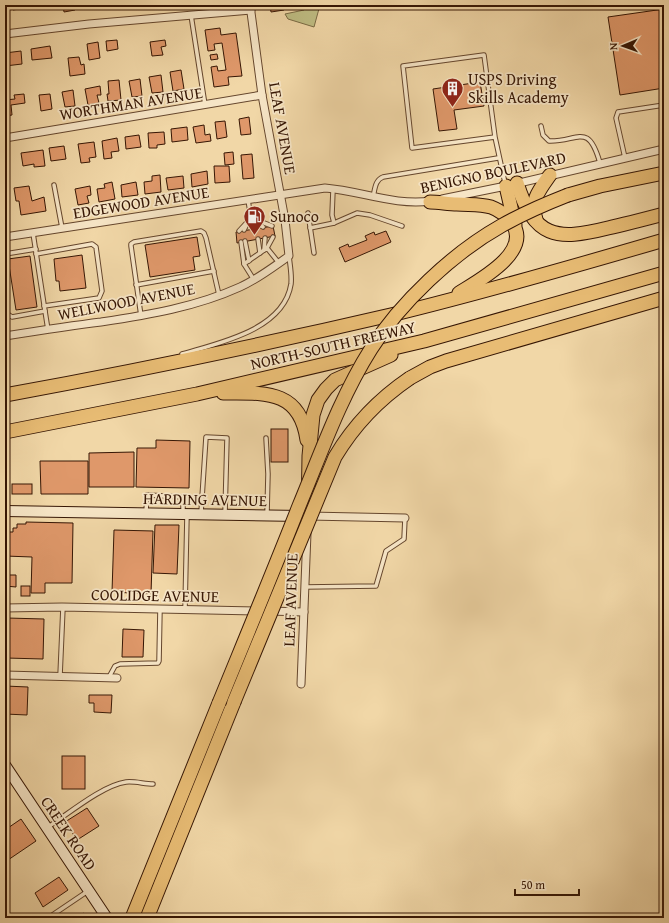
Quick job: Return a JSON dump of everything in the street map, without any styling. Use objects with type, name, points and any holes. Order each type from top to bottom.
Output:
[{"type":"highway","points":[[132,918],[334,422],[356,374],[377,340],[399,312],[446,265],[495,229],[534,209],[568,196],[600,186],[664,173]]},
{"type":"highway","points":[[537,223],[533,208],[534,201],[550,175]]},
{"type":"highway","points":[[511,185],[537,223],[546,230],[560,235],[579,235],[664,214]]},
{"type":"highway","points":[[445,301],[472,285],[506,260],[513,251],[516,243],[511,185]]},
{"type":"highway","points":[[430,202],[470,204],[490,207],[504,214],[515,228]]},
{"type":"highway","name":"NORTH-SOUTH FREEWAY","points":[[5,395],[114,375],[283,339],[445,301],[664,240]]},
{"type":"highway","name":"NORTH-SOUTH FREEWAY","points":[[5,432],[197,394],[424,341],[664,273]]},
{"type":"highway","points":[[149,914],[234,702],[335,458],[346,439],[362,419],[386,395],[410,378],[430,367],[446,361],[664,298]]},
{"type":"highway","points":[[308,516],[309,456],[315,407],[322,394],[330,383],[424,341]]},
{"type":"highway","points":[[197,394],[264,393],[283,399],[294,408],[302,420],[306,434],[309,456]]},
{"type":"main road","name":"HARDING AVENUE","points":[[5,511],[308,516]]},
{"type":"main road","name":"CREEK ROAD","points":[[5,765],[107,918]]},
{"type":"street","points":[[5,34],[89,24],[191,16],[250,8]]},
{"type":"street","name":"LEAF AVENUE","points":[[250,8],[262,95],[285,220],[289,256]]},
{"type":"street","name":"WORTHMAN AVENUE","points":[[5,138],[262,95]]},
{"type":"street","name":"BENIGNO BOULEVARD","points":[[280,196],[308,190],[333,188],[398,202],[430,202],[511,185],[664,148]]},
{"type":"street","name":"EDGEWOOD AVENUE","points":[[5,237],[280,196]]},
{"type":"street","name":"WELLWOOD AVENUE","points":[[5,336],[141,316],[176,308],[219,295],[254,280],[289,256]]},
{"type":"street","name":"LEAF AVENUE","points":[[301,684],[308,516]]},
{"type":"street","name":"HARDING AVENUE","points":[[308,516],[405,518]]},
{"type":"street","name":"COOLIDGE AVENUE","points":[[5,608],[63,607],[304,612]]},
{"type":"street","points":[[5,675],[117,678]]},
{"type":"lane","points":[[191,16],[205,105]]},
{"type":"lane","points":[[495,137],[412,148],[403,66],[484,55],[498,158],[511,185]]},
{"type":"lane","points":[[625,158],[616,118],[618,112],[664,105]]},
{"type":"lane","points":[[541,126],[543,135],[549,141],[579,136],[588,139],[594,147],[600,163]]},
{"type":"lane","points":[[373,197],[379,178],[498,158]]},
{"type":"lane","points":[[54,185],[62,228]]},
{"type":"lane","points":[[333,188],[332,208],[334,222]]},
{"type":"lane","points":[[248,200],[251,218],[256,228]]},
{"type":"lane","points":[[308,213],[314,253]]},
{"type":"lane","points":[[310,228],[334,222],[357,213],[370,215],[402,226]]},
{"type":"lane","points":[[251,218],[272,226]]},
{"type":"lane","points":[[251,218],[263,227]]},
{"type":"lane","points":[[244,230],[251,218]]},
{"type":"lane","points":[[239,231],[251,218]]},
{"type":"lane","points":[[141,316],[131,246],[134,242],[200,231],[204,233],[219,295]]},
{"type":"lane","points":[[33,233],[48,330]]},
{"type":"lane","points":[[244,264],[266,249],[273,237]]},
{"type":"lane","points":[[265,238],[266,249],[279,263]]},
{"type":"lane","points":[[258,239],[260,253]]},
{"type":"lane","points":[[245,241],[248,261]]},
{"type":"lane","points":[[241,242],[244,264],[254,280]]},
{"type":"lane","points":[[36,254],[92,244],[96,247],[102,291],[99,298],[44,306]]},
{"type":"lane","points":[[5,254],[36,249]]},
{"type":"lane","points":[[180,355],[232,339],[271,318],[282,306],[291,285],[289,256]]},
{"type":"lane","points":[[136,285],[214,271]]},
{"type":"lane","points":[[5,303],[6,313],[12,317],[45,311]]},
{"type":"lane","points":[[114,375],[166,359]]},
{"type":"lane","points":[[201,514],[206,437],[227,438],[224,515]]},
{"type":"lane","points":[[266,438],[268,474],[266,516]]},
{"type":"lane","points":[[146,513],[147,495],[183,497],[185,514],[185,609]]},
{"type":"lane","points":[[305,587],[376,586],[386,551],[404,539],[405,518]]},
{"type":"lane","points":[[60,676],[63,607]]},
{"type":"lane","points":[[109,677],[115,666],[120,664],[158,663],[160,661],[160,609]]},
{"type":"lane","points":[[48,828],[101,792],[114,785],[126,782],[153,784]]},
{"type":"lane","points":[[48,918],[89,890]]},
{"type":"shaded area","points":[[303,5],[320,5],[314,27],[288,19],[285,14],[304,10]]},
{"type":"building","points":[[13,5],[32,5],[32,7],[13,10]]},
{"type":"building","points":[[41,5],[57,5],[58,8],[42,9]]},
{"type":"building","points":[[63,5],[74,5],[75,10],[64,12]]},
{"type":"building","points":[[270,5],[289,6],[283,7],[284,10],[271,12]]},
{"type":"building","points":[[664,9],[664,88],[620,95],[608,17]]},
{"type":"building","points":[[220,28],[221,35],[236,33],[242,76],[228,77],[229,85],[214,87],[211,67],[217,66],[218,71],[226,70],[222,43],[214,44],[215,50],[208,51],[205,30]]},
{"type":"building","points":[[117,40],[118,49],[107,51],[106,41]]},
{"type":"building","points":[[165,40],[166,46],[161,47],[163,55],[152,56],[150,42]]},
{"type":"building","points":[[98,42],[100,58],[89,60],[87,44]]},
{"type":"building","points":[[50,46],[52,58],[32,60],[31,49]]},
{"type":"building","points":[[21,51],[22,64],[5,66],[5,53]]},
{"type":"building","points":[[217,54],[218,59],[211,60],[210,55]]},
{"type":"building","points":[[79,57],[81,65],[84,64],[85,74],[70,76],[68,58]]},
{"type":"building","points":[[181,70],[184,89],[173,91],[170,72]]},
{"type":"building","points":[[161,75],[163,92],[152,93],[149,77]]},
{"type":"building","points":[[140,79],[142,96],[132,97],[129,81]]},
{"type":"building","points":[[119,80],[121,100],[108,101],[108,81]]},
{"type":"building","name":"USPS Driving Skills Academy","points":[[480,82],[484,106],[454,110],[457,129],[439,131],[433,89]]},
{"type":"building","points":[[100,86],[101,95],[97,95],[99,103],[88,105],[85,89]]},
{"type":"building","points":[[73,90],[75,106],[65,107],[62,92]]},
{"type":"building","points":[[24,94],[25,103],[11,105],[12,115],[5,116],[5,100],[15,99],[14,95]]},
{"type":"building","points":[[50,94],[52,109],[41,111],[39,95]]},
{"type":"building","points":[[249,117],[251,134],[241,135],[239,119]]},
{"type":"building","points":[[225,121],[227,137],[217,139],[215,122]]},
{"type":"building","points":[[204,125],[205,135],[210,134],[211,141],[196,143],[193,127]]},
{"type":"building","points":[[187,127],[188,140],[172,142],[171,129]]},
{"type":"building","points":[[164,132],[165,144],[157,145],[157,148],[149,148],[148,133]]},
{"type":"building","points":[[139,135],[141,147],[126,149],[125,137]]},
{"type":"building","points":[[117,138],[119,151],[111,152],[112,158],[104,159],[102,141]]},
{"type":"building","points":[[94,142],[96,157],[89,158],[90,162],[81,163],[78,144]]},
{"type":"building","points":[[64,146],[66,159],[51,161],[49,148]]},
{"type":"building","points":[[43,150],[45,166],[34,167],[34,164],[23,166],[21,153]]},
{"type":"building","points":[[233,152],[234,164],[225,165],[224,153]]},
{"type":"building","points":[[252,154],[254,178],[243,179],[241,155]]},
{"type":"building","points":[[214,166],[229,166],[230,182],[215,183]]},
{"type":"building","points":[[207,171],[208,184],[192,187],[191,174]]},
{"type":"building","points":[[160,175],[161,192],[145,194],[144,182],[152,181],[152,176]]},
{"type":"building","points":[[183,176],[184,188],[168,190],[166,178]]},
{"type":"building","points":[[112,182],[115,199],[99,202],[97,189],[105,188],[104,184]]},
{"type":"building","points":[[136,182],[138,195],[122,197],[121,185]]},
{"type":"building","points":[[29,186],[32,201],[44,197],[46,211],[21,215],[19,201],[16,201],[14,188]]},
{"type":"building","points":[[90,186],[91,195],[87,196],[89,203],[78,205],[75,189]]},
{"type":"building","points":[[273,226],[275,236],[237,243],[236,232]]},
{"type":"building","points":[[386,231],[391,242],[345,262],[339,248],[348,244],[349,247],[367,240],[365,236],[374,232],[375,235]]},
{"type":"building","points":[[197,237],[200,256],[193,257],[195,270],[150,277],[145,245]]},
{"type":"building","points":[[82,255],[86,288],[60,291],[59,281],[56,281],[54,259]]},
{"type":"building","points":[[30,256],[37,307],[16,310],[8,259]]},
{"type":"building","points":[[271,429],[288,429],[288,462],[271,462]]},
{"type":"building","points":[[156,440],[190,441],[189,488],[136,487],[137,448],[156,448]]},
{"type":"building","points":[[134,452],[134,487],[89,487],[89,453]]},
{"type":"building","points":[[40,461],[88,461],[88,494],[41,494]]},
{"type":"building","points":[[12,484],[32,484],[32,494],[12,494]]},
{"type":"building","points":[[26,522],[73,523],[72,583],[45,583],[45,593],[31,593],[32,557],[5,556],[6,532],[13,532],[13,528],[17,528],[17,524],[26,524]]},
{"type":"building","points":[[155,525],[179,525],[177,574],[153,573]]},
{"type":"building","points":[[114,530],[153,531],[151,594],[112,592]]},
{"type":"building","points":[[5,575],[16,575],[16,587],[5,586]]},
{"type":"building","points":[[21,586],[30,586],[30,596],[21,596]]},
{"type":"building","points":[[7,618],[44,619],[43,659],[6,658]]},
{"type":"building","points":[[123,629],[144,630],[143,657],[122,657]]},
{"type":"building","points":[[5,686],[28,687],[27,715],[5,714]]},
{"type":"building","points":[[89,695],[112,695],[111,713],[94,712],[94,703],[89,703]]},
{"type":"building","points":[[62,756],[85,756],[85,789],[62,789]]},
{"type":"building","points":[[87,808],[99,826],[77,840],[65,822]]},
{"type":"building","points":[[21,819],[36,841],[5,862],[5,830]]},
{"type":"building","points":[[59,877],[68,890],[43,907],[35,893]]},
{"type":"building","points":[[84,913],[87,918],[76,918]]},
{"type":"place","name":"USPS Driving Skills Academy","points":[[452,108]]},
{"type":"place","name":"Sunoco","points":[[255,236]]}]
